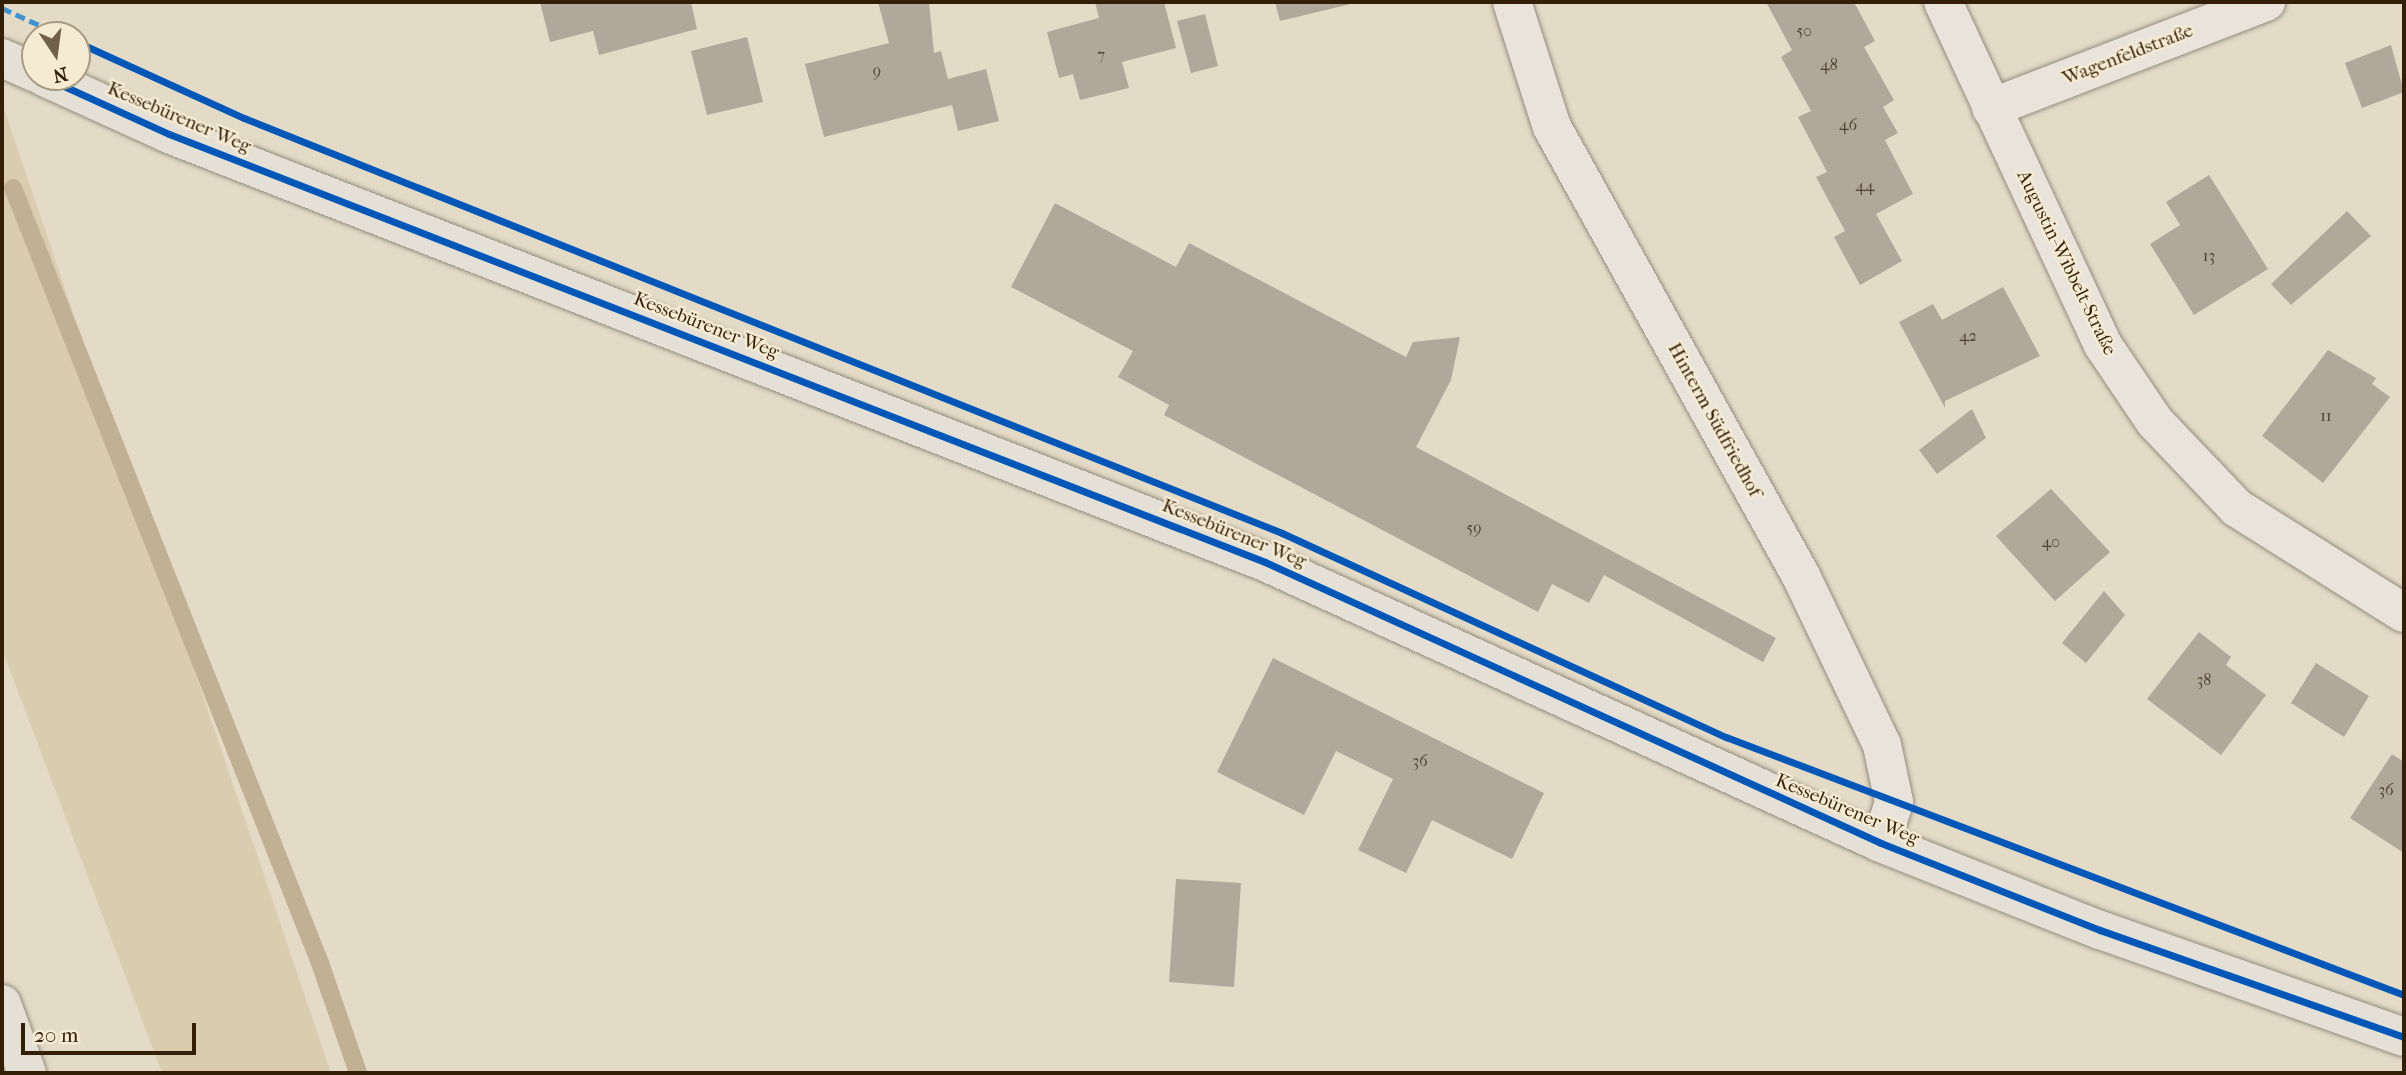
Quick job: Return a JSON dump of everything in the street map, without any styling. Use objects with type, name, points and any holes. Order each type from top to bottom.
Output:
[{"type":"main road","points":[[2,58],[21,67]]},
{"type":"main road","name":"Kessebürener Weg","points":[[75,91],[182,139],[1265,562],[1881,843],[2099,930],[2404,1037]]},
{"type":"main road","points":[[2,1004],[27,1073]]},
{"type":"street","name":"Hinterm Südfriedhof","points":[[1512,2],[1552,127],[1801,576],[1882,746],[1894,802],[1881,843]]},
{"type":"street","name":"Augustin-Wibbelt-Straße","points":[[1943,2],[2103,345],[2155,422],[2237,508],[2404,613]]},
{"type":"street","name":"Wagenfeldstraße","points":[[1991,108],[2266,2]]},
{"type":"shaded area","points":[[2,108],[331,1073],[162,1073],[2,649]]},
{"type":"building","points":[[540,2],[691,2],[697,29],[599,55],[593,31],[550,42]]},
{"type":"building","points":[[878,2],[929,2],[934,53],[941,51],[948,79],[986,69],[999,121],[958,131],[952,105],[824,137],[805,64],[889,43]]},
{"type":"building","points":[[1095,2],[1164,2],[1176,48],[1122,62],[1129,88],[1080,100],[1073,74],[1059,78],[1047,32],[1099,18]]},
{"type":"building","points":[[1275,2],[1354,2],[1355,3],[1280,21]]},
{"type":"building","points":[[1766,2],[1854,2],[1875,41],[1864,47],[1894,100],[1883,107],[1898,133],[1885,140],[1913,194],[1876,214],[1902,261],[1860,285],[1834,237],[1845,231],[1816,177],[1827,172],[1798,117],[1811,111],[1781,57],[1792,50]]},
{"type":"building","points":[[1205,14],[1218,66],[1191,73],[1177,21]]},
{"type":"building","points":[[747,37],[763,102],[707,115],[691,51]]},
{"type":"building","points":[[2391,45],[2404,92],[2362,108],[2345,63]]},
{"type":"building","points":[[2209,175],[2268,269],[2194,315],[2150,244],[2180,225],[2166,202]]},
{"type":"building","points":[[1055,203],[1176,267],[1189,243],[1406,357],[1413,342],[1460,337],[1451,380],[1416,447],[1776,638],[1763,662],[1604,575],[1589,603],[1552,584],[1538,612],[1164,415],[1169,405],[1118,377],[1133,351],[1011,287]]},
{"type":"building","points":[[2347,211],[2371,236],[2291,305],[2271,284]]},
{"type":"building","points":[[2003,287],[2040,356],[1945,401],[1945,408],[1899,322],[1933,304],[1942,320]]},
{"type":"building","points":[[2328,350],[2376,378],[2372,384],[2390,397],[2323,483],[2262,436]]},
{"type":"building","points":[[1972,409],[1986,438],[1937,474],[1919,450]]},
{"type":"building","points":[[2051,489],[2110,552],[2055,601],[1996,536]]},
{"type":"building","points":[[2104,591],[2125,615],[2086,663],[2062,643]]},
{"type":"building","points":[[2199,632],[2231,657],[2226,665],[2266,695],[2221,755],[2147,699]]},
{"type":"building","points":[[1273,658],[1544,793],[1512,859],[1432,820],[1406,873],[1358,850],[1393,779],[1336,751],[1304,815],[1217,772]]},
{"type":"building","points":[[2316,663],[2369,696],[2344,737],[2291,703]]},
{"type":"building","points":[[2392,754],[2404,762],[2404,853],[2350,818]]},
{"type":"building","points":[[1176,879],[1241,883],[1234,987],[1169,982]]},
{"type":"waterway","points":[[13,188],[320,963],[358,1073]]},
{"type":"marked path","points":[[2,8],[30,21]]},
{"type":"cycle path","points":[[91,48],[244,118],[1282,533],[1726,737],[2404,995]]},
{"type":"cycle path","points":[[75,91],[169,134],[1265,562],[1881,843],[2100,930],[2404,1037]]}]
